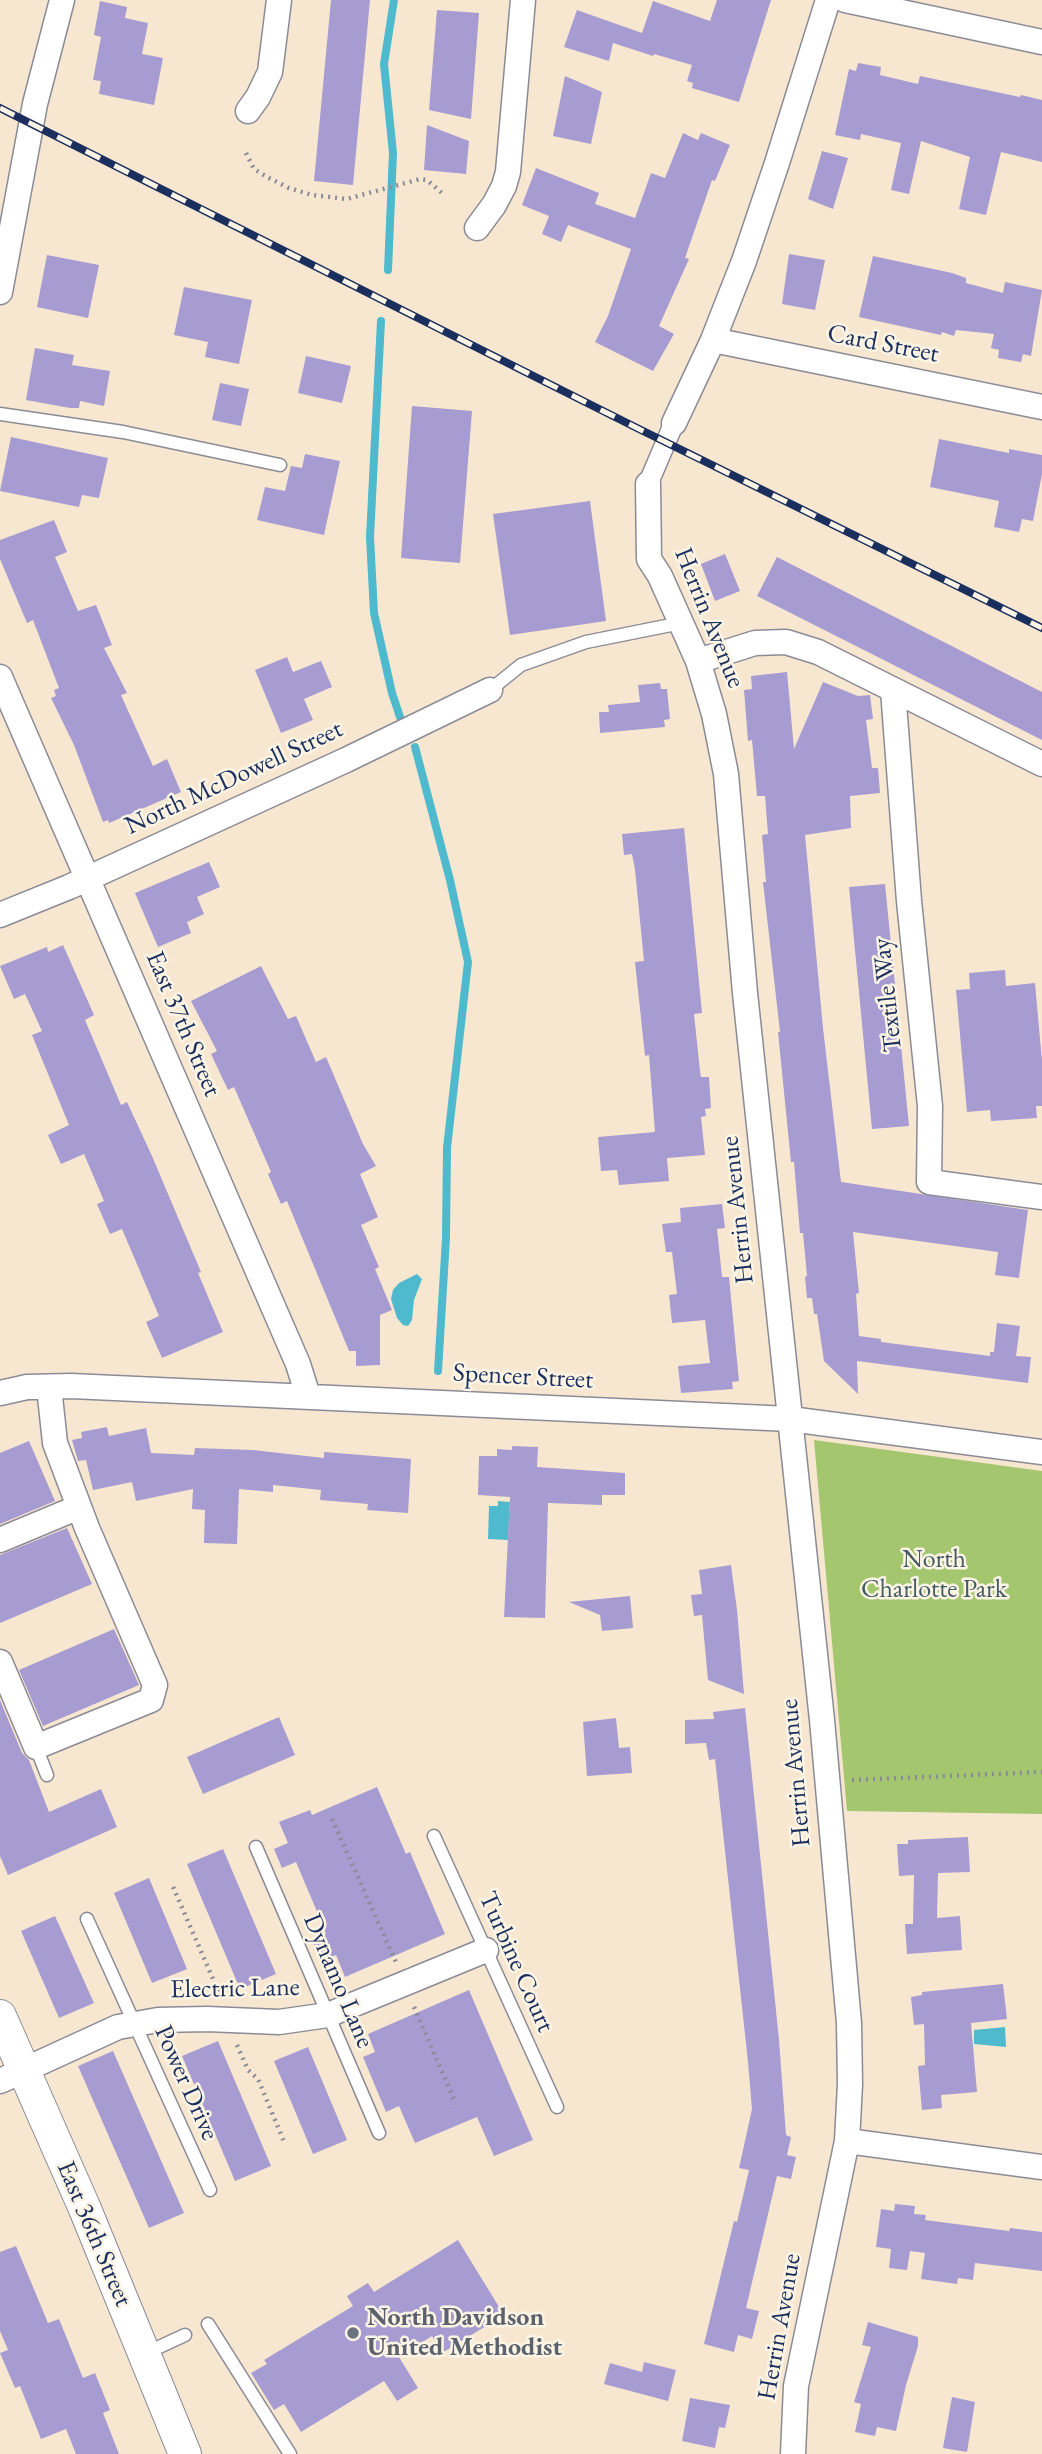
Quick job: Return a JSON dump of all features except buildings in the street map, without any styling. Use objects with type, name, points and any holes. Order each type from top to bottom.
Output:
[{"type":"street","points":[[0,292],[35,104],[62,0]]},
{"type":"street","points":[[247,111],[258,97],[270,72],[279,0]]},
{"type":"street","points":[[477,228],[494,205],[508,172],[523,0]]},
{"type":"street","name":"Herrin Avenue","points":[[793,2454],[796,2386],[847,2141],[849,2023],[827,1780],[745,993],[726,774],[715,714],[698,661],[660,576],[649,559],[648,484],[713,341],[777,163],[828,0]]},
{"type":"street","points":[[845,0],[1042,42]]},
{"type":"street","name":"Card Street","points":[[713,341],[1042,407]]},
{"type":"street","points":[[698,661],[755,643],[786,642],[818,652],[1042,764]]},
{"type":"street","name":"East 37th Street","points":[[0,677],[298,1364],[308,1396]]},
{"type":"street","name":"North McDowell Street","points":[[0,915],[88,878],[346,760],[490,690]]},
{"type":"street","name":"Textile Way","points":[[893,690],[909,901],[930,1106],[929,1182],[1042,1197]]},
{"type":"street","name":"Spencer Street","points":[[0,1393],[27,1387],[49,1387],[308,1396],[790,1419],[1042,1451]]},
{"type":"street","points":[[0,1662],[36,1747],[151,1700],[155,1685],[79,1507],[55,1443],[49,1387]]},
{"type":"street","points":[[0,1540],[79,1507]]},
{"type":"street","name":"Electric Lane","points":[[12,2076],[118,2027],[158,2020],[279,2022],[328,2015],[486,1950]]},
{"type":"street","name":"East 36th Street","points":[[0,2016],[12,2076],[85,2209],[185,2454]]},
{"type":"street","points":[[847,2141],[1042,2167]]},
{"type":"lane","points":[[0,414],[123,432],[279,465]]},
{"type":"lane","points":[[490,690],[521,665],[586,642],[681,623]]},
{"type":"lane","points":[[36,1747],[47,1775]]},
{"type":"lane","name":"Turbine Court","points":[[434,1836],[557,2107]]},
{"type":"lane","name":"Dynamo Lane","points":[[256,1847],[379,2133]]},
{"type":"lane","name":"Power Drive","points":[[87,1919],[210,2190]]},
{"type":"lane","points":[[208,2324],[290,2454]]},
{"type":"lane","points":[[144,2354],[185,2335]]},
{"type":"path","points":[[246,153],[254,169],[267,177],[301,191],[339,199],[373,193],[420,179],[427,180],[443,194]]},
{"type":"path","points":[[827,1780],[1042,1772]]},
{"type":"path","points":[[332,1819],[396,1963]]},
{"type":"path","points":[[173,1887],[221,1998]]},
{"type":"path","points":[[414,2007],[456,2104]]},
{"type":"path","points":[[236,2037],[248,2070],[258,2079],[285,2144]]},
{"type":"green space","name":"North Charlotte Park","points":[[814,1440],[1042,1471],[1042,1814],[847,1811]]},
{"type":"water","points":[[417,1274],[422,1279],[414,1300],[412,1320],[408,1326],[403,1325],[397,1318],[391,1299],[393,1290],[399,1283]]},
{"type":"water","points":[[498,1501],[510,1502],[508,1540],[488,1539],[489,1506],[498,1506]]},
{"type":"water","points":[[1005,2027],[1006,2047],[974,2044],[974,2030]]},
{"type":"waterway","points":[[388,270],[393,153],[384,64],[394,0]]},
{"type":"waterway","points":[[381,321],[370,537],[374,613],[392,693],[401,720]]},
{"type":"waterway","points":[[415,747],[450,880],[468,962],[447,1148],[446,1238],[438,1371]]},
{"type":"railway","points":[[0,108],[1042,628]]},
{"type":"place","name":"North Davidson United Methodist","points":[[353,2333]]}]
